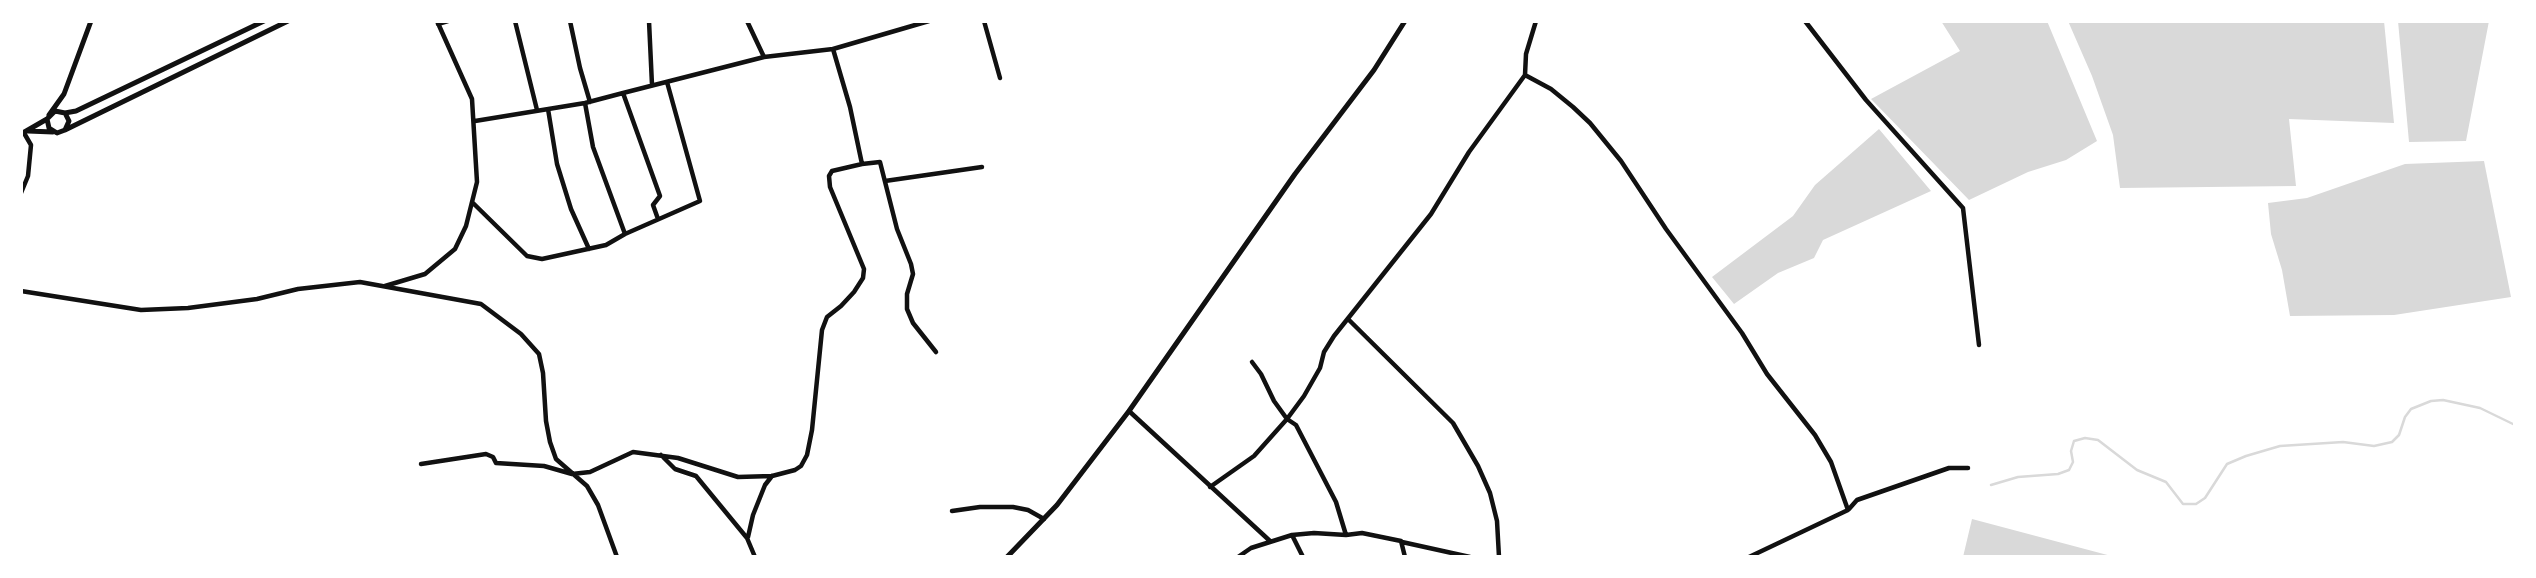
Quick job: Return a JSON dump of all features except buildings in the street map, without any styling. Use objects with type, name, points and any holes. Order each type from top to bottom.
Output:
[{"type":"street","points":[[57,132],[49,128],[48,117],[64,94],[91,21]]},
{"type":"street","points":[[24,133],[55,111],[76,111],[264,21]]},
{"type":"street","points":[[384,286],[425,275],[455,249],[473,203],[477,182],[472,99],[438,22],[448,21]]},
{"type":"street","points":[[515,21],[537,110]]},
{"type":"street","points":[[570,21],[588,102],[593,147],[625,234]]},
{"type":"street","points":[[649,21],[652,85]]},
{"type":"street","points":[[747,21],[764,57]]},
{"type":"street","points":[[475,121],[588,102],[764,57],[833,49],[929,21]]},
{"type":"street","points":[[984,21],[1000,78]]},
{"type":"street","points":[[1007,557],[1044,519],[1129,411],[1295,174],[1374,69],[1405,21]]},
{"type":"street","points":[[1210,487],[1254,456],[1287,419],[1320,368],[1324,352],[1334,336],[1431,214],[1469,152],[1525,75],[1526,54],[1536,21]]},
{"type":"street","points":[[1805,21],[1866,100],[1963,208],[1969,279],[1979,345]]},
{"type":"street","points":[[24,133],[65,130],[283,22]]},
{"type":"street","points":[[226,38],[231,47]]},
{"type":"street","points":[[833,49],[850,107],[862,164]]},
{"type":"street","points":[[1525,75],[1551,89],[1573,107],[1621,161],[1666,229],[1742,333],[1767,374],[1815,435],[1831,462],[1848,510]]},
{"type":"street","points":[[473,203],[527,256],[542,259],[606,245],[700,201],[667,82]]},
{"type":"street","points":[[624,93],[660,196],[653,205],[658,219]]},
{"type":"street","points":[[64,94],[64,112],[69,121],[65,130]]},
{"type":"street","points":[[548,109],[557,164],[571,209],[589,249]]},
{"type":"street","points":[[21,193],[28,176],[32,145],[24,133]]},
{"type":"street","points":[[421,464],[486,454],[493,457],[496,463],[544,466],[572,474],[590,472],[633,452],[678,458],[738,477],[772,476],[795,470],[807,455],[812,430],[822,330],[827,317],[841,306],[863,278],[864,269],[830,187],[829,176],[832,171],[862,164],[880,162],[897,229],[913,274],[907,294],[907,309],[913,323],[936,352]]},
{"type":"street","points":[[885,181],[982,167]]},
{"type":"street","points":[[21,291],[141,310],[188,309],[257,299],[298,289],[360,282],[481,304],[521,334],[539,354],[550,442],[556,459],[586,486],[598,505],[617,557]]},
{"type":"street","points":[[1349,320],[1453,423],[1490,493],[1497,521],[1499,557]]},
{"type":"street","points":[[1252,362],[1287,419],[1296,425],[1336,502],[1346,535]]},
{"type":"street","points":[[1129,411],[1270,541]]},
{"type":"street","points":[[661,455],[675,469],[696,476],[747,538],[755,557]]},
{"type":"street","points":[[1749,557],[1848,510],[1857,500],[1948,468],[1968,468]]},
{"type":"street","points":[[747,538],[765,485],[772,476]]},
{"type":"street","points":[[952,511],[980,507],[1013,507],[1028,510],[1044,519]]},
{"type":"street","points":[[1238,557],[1251,548],[1270,541],[1314,533],[1362,533],[1469,557]]},
{"type":"street","points":[[1292,535],[1303,557]]},
{"type":"street","points":[[1401,541],[1405,557]]},
{"type":"shaded area","points":[[1941,21],[2047,21],[2097,141],[2066,160],[2028,172],[1969,200],[1871,99],[1960,51]]},
{"type":"shaded area","points":[[2068,21],[2384,21],[2394,123],[2289,119],[2296,186],[2120,188],[2113,135],[2092,76]]},
{"type":"shaded area","points":[[2398,21],[2489,21],[2466,141],[2409,142]]},
{"type":"shaded area","points":[[1879,129],[1931,191],[1823,240],[1814,258],[1778,273],[1734,304],[1712,277],[1793,216],[1815,185]]},
{"type":"shaded area","points":[[2484,161],[2511,297],[2394,315],[2290,316],[2282,270],[2271,234],[2268,203],[2307,198],[2405,164]]},
{"type":"shaded area","points":[[1972,519],[2115,557],[1963,557]]},
{"type":"waterway","points":[[1991,485],[2018,477],[2058,474],[2069,470],[2073,462],[2071,451],[2074,441],[2085,438],[2098,440],[2137,470],[2166,482],[2183,504],[2196,504],[2205,498],[2227,464],[2280,446],[2343,442],[2374,446],[2392,442],[2399,435],[2411,409],[2431,401],[2443,400],[2480,408],[2515,425]]}]
